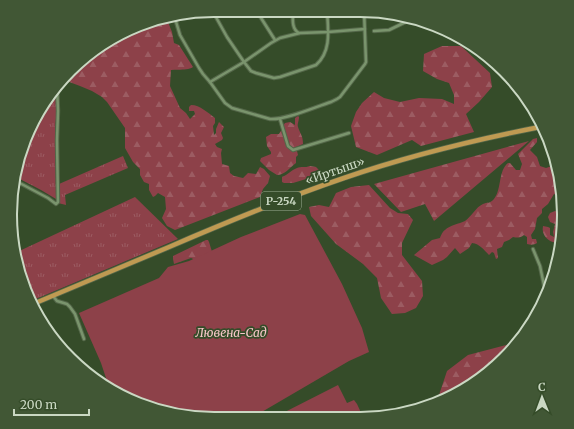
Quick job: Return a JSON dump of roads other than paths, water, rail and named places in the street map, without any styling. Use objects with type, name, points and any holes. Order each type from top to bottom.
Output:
[{"type":"highway","name":"«Иртыш»","points":[[37,302],[221,224],[344,178],[445,148],[537,127]]},
{"type":"street","points":[[216,17],[227,37],[251,71],[274,78],[316,65],[320,61],[327,49],[327,17]]},
{"type":"street","points":[[260,17],[275,40]]},
{"type":"street","points":[[293,17],[294,29],[296,32],[300,33]]},
{"type":"street","points":[[176,21],[180,35],[198,68],[228,106],[270,119],[280,118],[331,102],[340,97],[366,62],[364,17]]},
{"type":"street","points":[[374,31],[389,30],[405,23]]},
{"type":"street","points":[[210,82],[280,38],[300,33],[365,29]]},
{"type":"street","points":[[20,183],[56,204],[58,200],[56,145],[57,95]]},
{"type":"street","points":[[280,118],[288,146],[293,150],[349,133]]},
{"type":"street","points":[[533,249],[540,266],[544,284]]},
{"type":"street","points":[[53,296],[57,301],[70,306],[75,314],[84,339]]},
{"type":"park label","name":"Лювена-Сад","points":[[231,333]]}]
